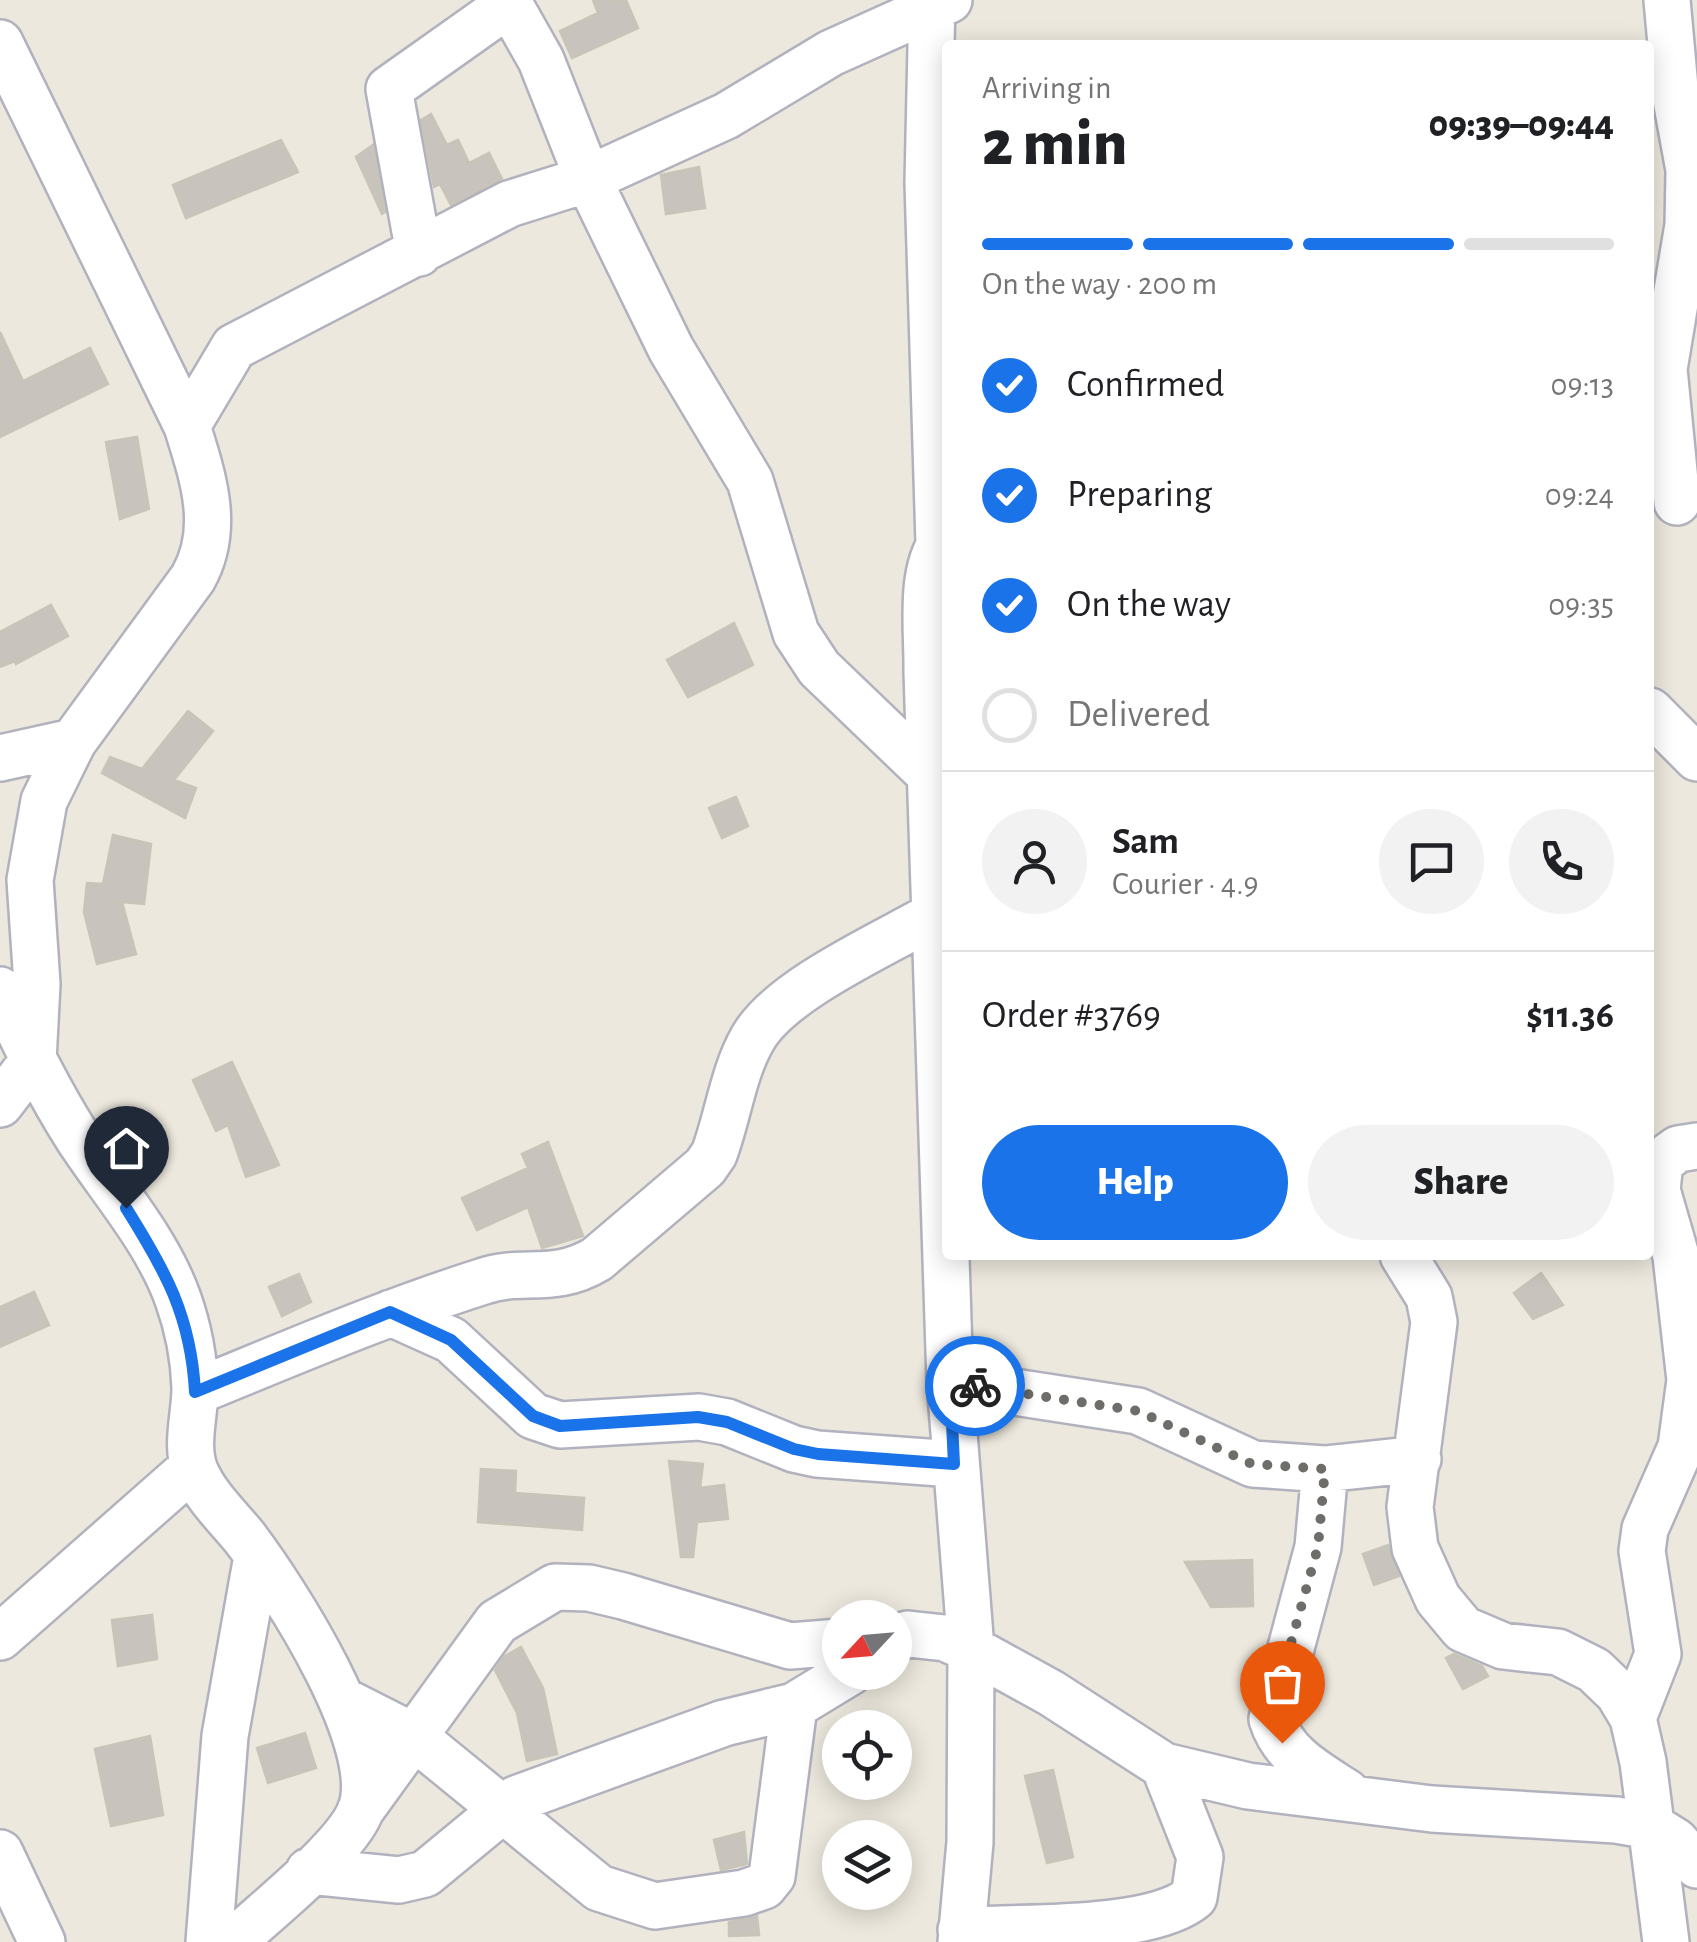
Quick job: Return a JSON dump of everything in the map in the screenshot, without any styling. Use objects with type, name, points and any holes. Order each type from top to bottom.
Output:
[{"type":"street","points":[[1667,0],[1676,99],[1694,168],[1664,369],[1675,502]]},
{"type":"street","points":[[418,253],[389,89],[508,2],[547,75],[588,179],[671,350],[750,481],[796,633],[819,668],[939,784]]},
{"type":"street","points":[[187,426],[234,347],[509,204],[588,179],[726,116],[830,52],[938,2],[928,183],[942,514]]},
{"type":"street","points":[[0,44],[187,426],[204,480],[209,526],[206,556],[166,620],[73,742],[44,801],[30,880],[37,984],[33,1061],[0,1104]]},
{"type":"street","points":[[942,540],[930,565],[939,784],[936,914],[942,1115]]},
{"type":"street","points":[[1654,715],[1697,758]]},
{"type":"street","points":[[0,758],[73,742]]},
{"type":"street","points":[[195,1392],[390,1312],[490,1278],[540,1278],[584,1267],[705,1167],[718,1144],[752,1039],[768,1017],[810,987],[936,914]]},
{"type":"street","points":[[0,990],[33,1061],[164,1268],[188,1333],[195,1392],[193,1467],[302,1622],[344,1700],[363,1788],[360,1811]]},
{"type":"street","points":[[1633,1718],[1658,1654],[1642,1551],[1644,1529],[1681,1448],[1690,1380],[1676,1256],[1657,1190],[1660,1162],[1678,1149],[1697,1146]]},
{"type":"street","points":[[946,1260],[954,1464],[971,1649],[970,1842],[961,1936],[1166,1915],[1194,1897],[1200,1857],[1164,1766]]},
{"type":"street","points":[[1406,1260],[1429,1298],[1434,1322],[1410,1507],[1416,1548],[1438,1599],[1463,1629],[1504,1646],[1558,1652],[1594,1670],[1618,1693],[1633,1718],[1666,1942]]},
{"type":"street","points":[[390,1312],[451,1340],[533,1416],[560,1426],[698,1417],[727,1422],[794,1449],[818,1454],[954,1464]]},
{"type":"street","points":[[950,1382],[1138,1411],[1252,1464],[1325,1469],[1418,1459]]},
{"type":"street","points":[[0,1637],[193,1467]]},
{"type":"street","points":[[1325,1469],[1318,1547],[1272,1719],[1282,1743],[1292,1754],[1352,1796]]},
{"type":"street","points":[[210,1942],[225,1736],[256,1556]]},
{"type":"street","points":[[233,1942],[341,1838],[497,1622],[554,1586],[589,1588],[622,1596],[790,1646],[822,1643]]},
{"type":"street","points":[[912,1634],[945,1638],[971,1649],[1051,1693],[1164,1766],[1248,1786],[1432,1809],[1616,1820],[1650,1826],[1674,1841],[1697,1865]]},
{"type":"street","points":[[308,1871],[399,1880],[426,1874],[516,1799],[724,1724],[794,1706],[822,1689]]},
{"type":"street","points":[[344,1700],[413,1736],[599,1888],[655,1906],[744,1893],[764,1886],[772,1876],[794,1706]]},
{"type":"street","points":[[0,1853],[42,1942]]},
{"type":"building","points":[[593,0],[626,0],[638,28],[572,58],[560,31],[598,13]]},
{"type":"building","points":[[431,114],[447,145],[458,140],[469,163],[489,153],[502,179],[451,205],[440,184],[434,187],[421,120]]},
{"type":"building","points":[[281,140],[298,172],[186,218],[173,185]]},
{"type":"building","points":[[373,145],[385,212],[382,214],[356,157]]},
{"type":"building","points":[[699,167],[705,208],[666,214],[661,175]]},
{"type":"building","points":[[0,332],[23,381],[90,348],[108,384],[0,437]]},
{"type":"building","points":[[137,437],[149,509],[120,519],[106,442]]},
{"type":"building","points":[[51,605],[68,636],[16,664],[15,661],[0,667],[0,632]]},
{"type":"building","points":[[734,623],[753,665],[688,697],[667,660]]},
{"type":"building","points":[[188,711],[213,731],[174,780],[196,788],[185,818],[102,773],[110,757],[142,769]]},
{"type":"building","points":[[736,797],[748,826],[722,838],[709,808]]},
{"type":"building","points":[[113,835],[151,844],[144,904],[122,902],[136,954],[97,964],[84,912],[87,883],[103,884]]},
{"type":"building","points":[[232,1062],[279,1165],[246,1177],[228,1125],[216,1131],[193,1080]]},
{"type":"building","points":[[548,1142],[583,1236],[542,1248],[528,1207],[477,1230],[462,1198],[528,1168],[522,1154]]},
{"type":"building","points":[[1541,1273],[1563,1305],[1533,1319],[1514,1293]]},
{"type":"building","points":[[299,1274],[311,1302],[282,1316],[269,1287]]},
{"type":"building","points":[[34,1292],[49,1325],[0,1347],[0,1307]]},
{"type":"building","points":[[669,1461],[703,1464],[700,1488],[724,1485],[728,1519],[697,1522],[693,1557],[681,1557]]},
{"type":"building","points":[[481,1469],[516,1471],[515,1493],[584,1498],[582,1530],[478,1522]]},
{"type":"building","points":[[1388,1545],[1399,1576],[1374,1585],[1363,1554]]},
{"type":"building","points":[[1252,1560],[1253,1606],[1211,1607],[1185,1562]]},
{"type":"building","points":[[152,1615],[157,1659],[118,1666],[112,1620]]},
{"type":"building","points":[[521,1647],[543,1688],[557,1754],[527,1761],[517,1713],[495,1670],[505,1656]]},
{"type":"building","points":[[1454,1654],[1482,1666],[1488,1676],[1463,1689],[1446,1658]]},
{"type":"building","points":[[305,1733],[316,1768],[268,1783],[257,1748]]},
{"type":"building","points":[[150,1736],[163,1815],[111,1826],[95,1749]]},
{"type":"building","points":[[1053,1770],[1073,1857],[1047,1863],[1025,1776]]},
{"type":"building","points":[[744,1832],[747,1864],[721,1870],[714,1840]]},
{"type":"building","points":[[757,1916],[759,1935],[729,1936],[729,1922]]},
{"type":"way so far","points":[[975,1386],[1138,1411],[1252,1464],[1325,1469],[1318,1547],[1273,1707],[1272,1719],[1282,1743]]},
{"type":"route","points":[[126,1208],[178,1298],[194,1363],[195,1392],[390,1312],[451,1340],[533,1416],[560,1426],[698,1417],[727,1422],[794,1449],[818,1454],[954,1464],[950,1382],[975,1386]]}]
